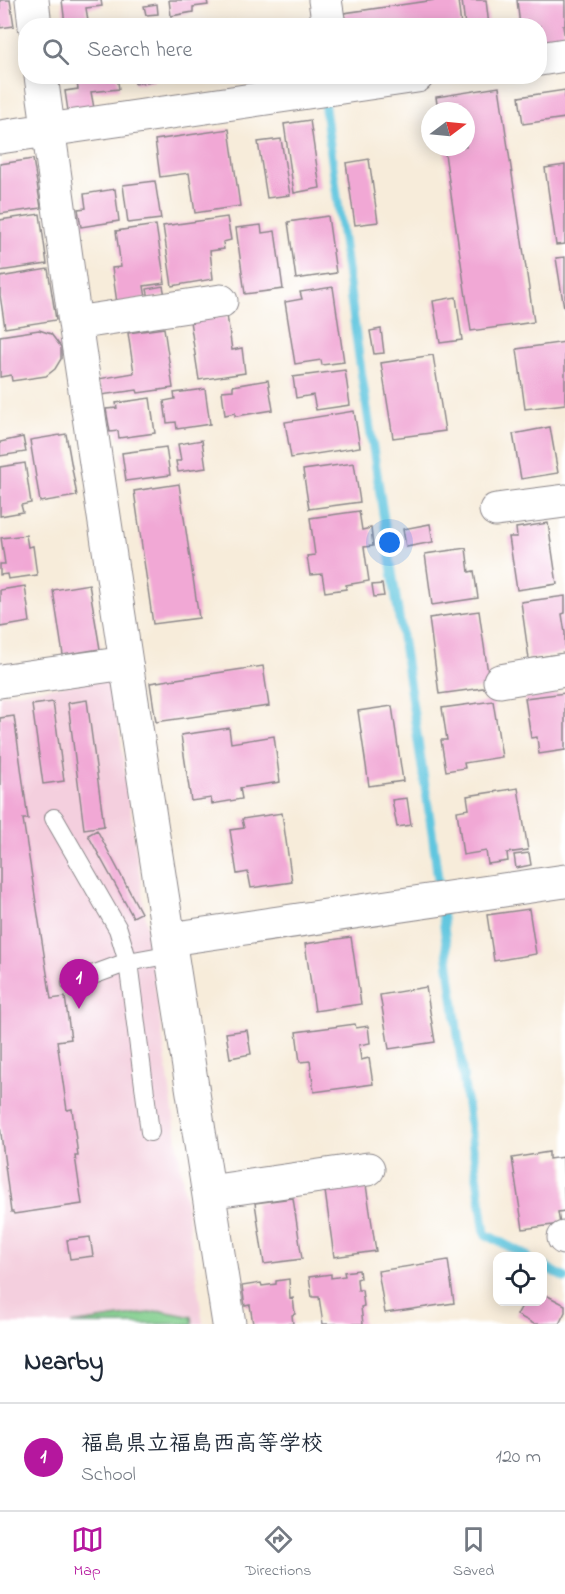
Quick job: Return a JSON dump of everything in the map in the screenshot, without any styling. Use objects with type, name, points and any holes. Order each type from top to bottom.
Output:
[{"type":"street","points":[[32,0],[34,18]]},
{"type":"street","points":[[325,0],[328,18]]},
{"type":"street","points":[[547,58],[565,55]]},
{"type":"street","points":[[42,84],[126,663],[229,1324]]},
{"type":"street","points":[[0,137],[325,84]]},
{"type":"street","points":[[75,323],[221,300]]},
{"type":"street","points":[[496,510],[565,501]]},
{"type":"street","points":[[0,681],[126,663]]},
{"type":"street","points":[[500,681],[565,670]]},
{"type":"street","points":[[171,946],[565,881]]},
{"type":"street","points":[[209,1192],[368,1169]]},
{"type":"lane","points":[[54,818],[118,928],[128,962],[150,1132]]},
{"type":"lane","points":[[71,983],[171,946]]},
{"type":"shaded area","points":[[112,679],[203,1324],[0,1324],[0,695]]},
{"type":"green space","points":[[162,1311],[192,1317],[193,1324],[71,1324]]},
{"type":"building","points":[[0,0],[10,0],[14,26],[0,28]]},
{"type":"building","points":[[62,0],[101,0],[102,6],[86,8],[88,18],[64,18]]},
{"type":"building","points":[[169,0],[207,0],[208,5],[193,7],[193,12],[171,16]]},
{"type":"building","points":[[435,0],[458,0],[460,18],[345,18],[344,13]]},
{"type":"building","points":[[462,0],[486,0],[488,18],[464,18]]},
{"type":"building","points":[[517,0],[565,0],[565,26],[563,26],[565,39],[547,42],[547,18],[519,18]]},
{"type":"building","points":[[157,4],[158,14],[146,15],[144,6]]},
{"type":"building","points":[[77,84],[118,84],[119,89],[91,92],[94,108],[68,111],[65,91],[78,89]]},
{"type":"building","points":[[499,87],[534,322],[471,331],[445,156],[475,156],[475,102],[437,102],[436,97]]},
{"type":"building","points":[[565,90],[565,118],[523,124],[519,97]]},
{"type":"building","points":[[310,120],[320,188],[294,193],[284,124]]},
{"type":"building","points":[[229,129],[240,206],[195,213],[189,173],[160,177],[155,140]]},
{"type":"building","points":[[281,139],[290,195],[267,198],[258,142]]},
{"type":"building","points":[[33,159],[41,208],[0,214],[0,164]]},
{"type":"building","points":[[369,159],[378,222],[355,225],[346,163]]},
{"type":"building","points":[[565,165],[565,244],[556,245],[545,168]]},
{"type":"building","points":[[155,181],[161,219],[128,223],[123,185]]},
{"type":"building","points":[[115,189],[119,221],[81,227],[78,209],[86,208],[84,194]]},
{"type":"building","points":[[40,214],[47,264],[0,271],[0,220]]},
{"type":"building","points":[[328,216],[336,273],[296,279],[288,222]]},
{"type":"building","points":[[227,217],[231,240],[223,242],[224,249],[210,251],[213,279],[172,286],[163,226]]},
{"type":"building","points":[[156,225],[165,283],[144,286],[146,298],[117,303],[112,268],[121,267],[116,231]]},
{"type":"building","points":[[261,225],[262,233],[275,231],[283,289],[245,294],[236,228]]},
{"type":"building","points":[[565,257],[565,308],[564,308],[556,258]]},
{"type":"building","points":[[48,269],[56,320],[5,328],[0,277]]},
{"type":"building","points":[[163,286],[165,296],[149,299],[147,289]]},
{"type":"building","points":[[333,287],[344,362],[322,365],[321,360],[295,364],[285,302],[302,299],[300,292]]},
{"type":"building","points":[[456,297],[462,340],[440,343],[433,301]]},
{"type":"building","points":[[227,315],[232,350],[242,348],[245,373],[199,380],[190,321]]},
{"type":"building","points":[[164,328],[173,388],[101,395],[98,379],[134,373],[128,333]]},
{"type":"building","points":[[381,329],[384,353],[374,354],[370,331]]},
{"type":"building","points":[[39,330],[51,334],[61,347],[61,359],[55,369],[46,376],[12,381],[11,375],[0,377],[0,336]]},
{"type":"building","points":[[565,342],[565,404],[525,409],[517,349]]},
{"type":"building","points":[[433,355],[445,431],[393,438],[381,363]]},
{"type":"building","points":[[345,370],[350,405],[316,410],[313,395],[296,398],[293,377]]},
{"type":"building","points":[[268,380],[273,410],[237,416],[235,413],[225,415],[222,391],[233,390],[233,386]]},
{"type":"building","points":[[205,389],[210,424],[177,429],[176,422],[167,423],[164,401],[175,399],[174,393]]},
{"type":"building","points":[[150,398],[155,433],[119,438],[118,431],[110,432],[106,409],[117,408],[116,403]]},
{"type":"building","points":[[354,411],[360,447],[291,458],[285,422]]},
{"type":"building","points":[[550,427],[558,473],[521,479],[513,434]]},
{"type":"building","points":[[66,434],[77,496],[40,502],[30,440]]},
{"type":"building","points":[[23,437],[26,452],[0,456],[0,442]]},
{"type":"building","points":[[202,440],[206,468],[178,472],[176,461],[181,461],[178,444]]},
{"type":"building","points":[[166,447],[170,475],[126,481],[122,453]]},
{"type":"building","points":[[25,463],[31,503],[21,505],[23,512],[0,516],[0,467]]},
{"type":"building","points":[[354,463],[360,502],[309,509],[303,470]]},
{"type":"building","points":[[179,484],[199,618],[153,624],[134,491]]},
{"type":"building","points":[[359,511],[362,530],[371,528],[373,546],[364,547],[369,581],[346,585],[346,589],[325,592],[322,574],[310,575],[307,556],[315,555],[310,518]]},
{"type":"building","points":[[548,523],[557,584],[517,590],[509,537],[517,537],[516,528]]},
{"type":"building","points":[[430,524],[433,542],[406,547],[403,529]]},
{"type":"building","points":[[26,535],[28,547],[33,546],[37,575],[8,579],[7,574],[0,575],[0,564],[5,564],[1,538]]},
{"type":"building","points":[[466,548],[469,572],[474,571],[478,598],[432,605],[425,554]]},
{"type":"building","points":[[89,584],[100,649],[63,655],[53,590]]},
{"type":"building","points":[[382,584],[384,596],[374,597],[372,585]]},
{"type":"building","points":[[25,586],[30,622],[0,627],[0,590]]},
{"type":"building","points":[[565,596],[565,613],[562,614],[565,653],[529,659],[521,602]]},
{"type":"building","points":[[479,611],[490,687],[439,694],[429,618]]},
{"type":"building","points":[[263,666],[269,706],[156,722],[150,683]]},
{"type":"building","points":[[565,693],[565,750],[539,754],[537,737],[531,738],[525,698]]},
{"type":"building","points":[[87,700],[104,826],[84,829],[68,703]]},
{"type":"building","points":[[493,701],[502,757],[464,763],[465,768],[446,771],[441,740],[447,740],[442,708]]},
{"type":"building","points":[[53,702],[64,781],[43,784],[32,705]]},
{"type":"building","points":[[392,706],[403,781],[369,786],[358,711]]},
{"type":"building","points":[[14,716],[28,819],[23,819],[51,999],[65,997],[71,1039],[57,1041],[67,1110],[72,1109],[78,1156],[75,1156],[82,1204],[14,1214],[11,1212],[0,1126],[0,718]]},
{"type":"building","points":[[229,728],[231,743],[274,736],[280,782],[240,788],[242,799],[212,804],[211,798],[191,801],[181,735]]},
{"type":"building","points":[[518,788],[528,850],[507,853],[508,861],[488,864],[486,851],[463,855],[457,811],[469,809],[467,796]]},
{"type":"building","points":[[407,798],[411,825],[397,827],[392,800]]},
{"type":"building","points":[[282,813],[292,882],[251,888],[248,872],[237,874],[230,830],[244,828],[242,819]]},
{"type":"building","points":[[97,830],[141,913],[133,917],[88,835]]},
{"type":"building","points":[[529,853],[531,865],[516,868],[514,855]]},
{"type":"building","points":[[529,909],[536,954],[494,961],[487,915]]},
{"type":"building","points":[[351,937],[361,1004],[315,1011],[305,944]]},
{"type":"building","points":[[426,987],[435,1042],[389,1049],[380,995]]},
{"type":"building","points":[[355,1024],[356,1028],[368,1026],[370,1043],[359,1045],[361,1060],[369,1058],[373,1084],[314,1092],[310,1061],[300,1062],[296,1032]]},
{"type":"building","points":[[247,1030],[251,1054],[230,1058],[226,1033]]},
{"type":"building","points":[[549,1152],[549,1159],[563,1157],[565,1211],[558,1212],[560,1224],[523,1229],[512,1158]]},
{"type":"building","points":[[366,1185],[376,1251],[334,1257],[325,1191]]},
{"type":"building","points":[[293,1198],[302,1259],[264,1264],[255,1203]]},
{"type":"building","points":[[90,1237],[93,1256],[70,1259],[67,1240]]},
{"type":"building","points":[[448,1260],[454,1303],[385,1313],[378,1271]]},
{"type":"building","points":[[359,1270],[360,1278],[357,1279],[358,1290],[362,1290],[363,1324],[323,1324],[319,1297],[312,1297],[309,1277],[331,1274],[331,1278],[345,1276],[344,1272]]},
{"type":"building","points":[[289,1279],[290,1299],[293,1298],[295,1314],[292,1315],[293,1324],[253,1324],[250,1305],[245,1306],[242,1286],[261,1283],[262,1286],[276,1284],[276,1281]]},
{"type":"building","points":[[547,1296],[565,1305],[565,1312],[559,1324],[534,1324],[517,1315],[522,1306],[547,1306]]},
{"type":"waterway","points":[[323,94],[359,357],[432,832],[485,1234],[519,1252]]},
{"type":"waterway","points":[[547,1268],[565,1278]]},
{"type":"place","name":"福島県立福島西高等学校","points":[[79,1009]]}]
